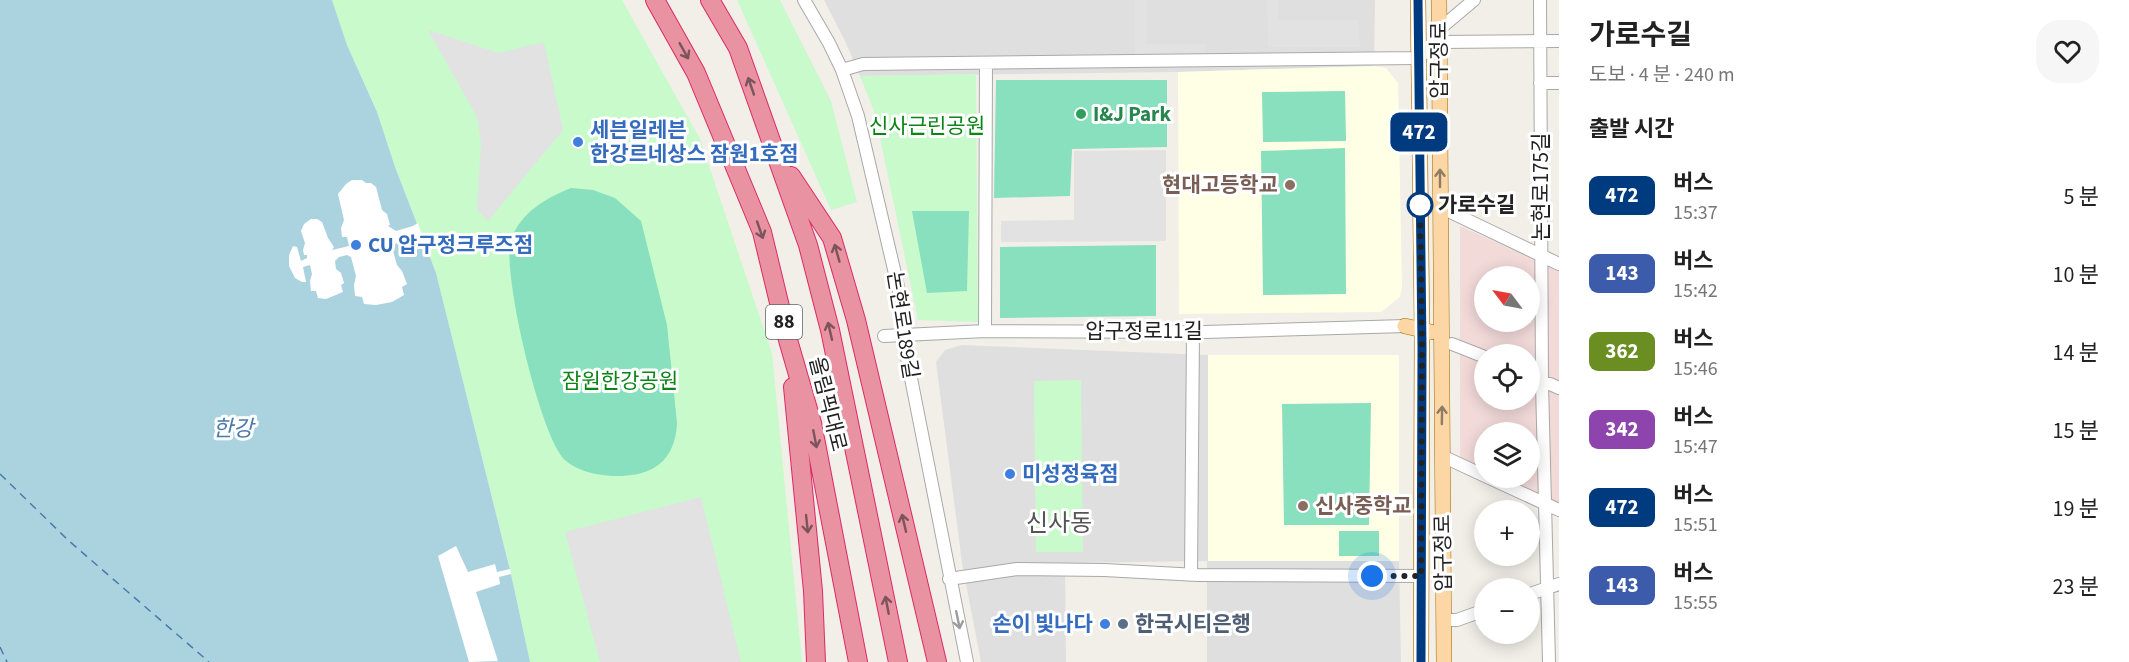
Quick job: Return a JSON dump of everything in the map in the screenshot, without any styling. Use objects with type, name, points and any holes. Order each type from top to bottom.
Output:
[{"type":"highway","name":"올림픽대로","points":[[655,0],[696,73],[762,232],[788,340],[812,423],[858,662]]},
{"type":"highway","name":"올림픽대로","points":[[710,0],[738,48],[808,245],[830,330],[898,662]]},
{"type":"highway","points":[[774,152],[832,238],[856,320],[937,662]]},
{"type":"highway","points":[[788,340],[813,591],[816,662]]},
{"type":"highway","points":[[849,662],[852,639]]},
{"type":"main road","name":"압구정로","points":[[1418,0],[1422,329],[1421,662]]},
{"type":"main road","name":"압구정로","points":[[1438,0],[1440,207],[1447,340],[1442,456],[1444,662]]},
{"type":"main road","points":[[1405,326],[1422,329],[1447,340]]},
{"type":"main road","points":[[1421,576],[1442,575]]},
{"type":"street","name":"논현로189길","points":[[804,0],[842,70],[858,116],[904,312],[907,334],[906,353],[967,662]]},
{"type":"street","points":[[842,70],[863,64],[1418,58],[1474,0]]},
{"type":"street","name":"논현로175길","points":[[1540,0],[1544,504],[1546,588],[1553,655]]},
{"type":"street","points":[[1439,35],[1559,40]]},
{"type":"street","points":[[985,331],[986,63]]},
{"type":"street","points":[[1540,82],[1559,83]]},
{"type":"street","points":[[1440,207],[1559,264]]},
{"type":"street","name":"압구정로11길","points":[[884,336],[985,331],[1193,332],[1405,326]]},
{"type":"street","points":[[1193,332],[1194,575]]},
{"type":"street","points":[[1447,340],[1474,352]]},
{"type":"street","points":[[1540,382],[1559,388]]},
{"type":"street","points":[[1442,456],[1474,471]]},
{"type":"street","points":[[1511,488],[1559,510]]},
{"type":"street","name":"압구정로","points":[[949,579],[1017,569],[1104,570],[1194,575],[1421,576]]},
{"type":"street","points":[[1540,590],[1559,584]]},
{"type":"street","points":[[1444,620],[1457,620],[1474,614]]},
{"type":"shaded area","points":[[824,0],[1375,0],[1374,66],[1178,72],[860,76]]},
{"type":"shaded area","points":[[1135,0],[1147,0],[1147,44],[1205,44],[1205,56],[1135,56]]},
{"type":"shaded area","points":[[1267,0],[1278,0],[1278,20],[1358,20],[1360,47],[1268,47]]},
{"type":"shaded area","points":[[428,30],[499,53],[544,42],[563,130],[488,221],[477,210],[481,143],[477,117]]},
{"type":"shaded area","name":"현대고등학교","points":[[1374,66],[1386,68],[1398,83],[1402,286],[1400,297],[1381,312],[1179,314],[1178,72]]},
{"type":"shaded area","points":[[1166,150],[1166,241],[1001,242],[1001,221],[1074,220],[1074,151]]},
{"type":"shaded area","points":[[1460,226],[1559,271],[1559,504],[1524,488],[1540,488],[1540,422],[1474,422],[1474,465],[1460,458]]},
{"type":"shaded area","points":[[962,345],[1208,355],[1208,561],[1399,561],[1401,662],[1207,662],[1207,561],[1065,563],[1066,662],[981,662],[962,563],[936,362],[945,350]]},
{"type":"shaded area","name":"신사중학교","points":[[1208,355],[1399,355],[1399,561],[1208,561]]},
{"type":"shaded area","points":[[701,497],[741,662],[600,662],[565,532]]},
{"type":"green space","name":"잠원한강공원","points":[[332,0],[622,0],[700,139],[772,353],[802,662],[530,662],[511,573],[436,273],[395,167],[377,112],[347,45]]},
{"type":"green space","points":[[737,0],[780,0],[831,101],[857,202],[831,210]]},
{"type":"green space","name":"신사근린공원","points":[[976,74],[978,322],[918,320],[875,114],[860,76]]},
{"type":"green space","name":"I&J Park","points":[[996,80],[1167,80],[1167,147],[1072,149],[1070,196],[994,198]]},
{"type":"green space","points":[[1345,91],[1346,141],[1263,142],[1262,92]]},
{"type":"green space","points":[[1345,148],[1346,294],[1263,295],[1261,151]]},
{"type":"green space","points":[[571,188],[593,190],[615,198],[641,221],[667,325],[677,423],[675,437],[666,458],[658,465],[639,474],[613,476],[595,474],[577,468],[566,461],[556,447],[545,422],[525,354],[512,284],[509,257],[511,240],[515,230],[527,214],[552,197]]},
{"type":"green space","points":[[912,211],[969,211],[967,291],[927,293]]},
{"type":"green space","points":[[1156,245],[1156,316],[1000,318],[1000,247]]},
{"type":"green space","points":[[1081,380],[1083,552],[1036,552],[1034,381]]},
{"type":"green space","points":[[1371,403],[1369,525],[1284,525],[1282,404]]},
{"type":"green space","points":[[1339,531],[1379,531],[1379,556],[1339,556]]},
{"type":"water","name":"한강","points":[[0,0],[332,0],[347,45],[377,112],[395,167],[436,273],[511,574],[530,662],[0,662]]},
{"type":"pier","points":[[352,180],[362,180],[376,187],[382,210],[387,214],[390,225],[388,226],[396,231],[418,223],[422,236],[398,241],[392,248],[397,265],[407,284],[402,287],[404,295],[392,302],[376,305],[364,304],[362,297],[355,296],[356,276],[351,257],[347,255],[335,261],[336,269],[341,273],[344,283],[341,285],[343,292],[326,299],[318,298],[316,291],[311,291],[310,265],[303,267],[306,282],[295,278],[289,266],[289,255],[293,246],[297,247],[301,261],[307,258],[307,255],[304,255],[305,243],[301,231],[304,224],[311,219],[322,222],[334,247],[332,250],[349,246],[347,237],[342,237],[341,228],[344,220],[338,194]]},
{"type":"pier","points":[[456,546],[468,572],[495,564],[497,572],[510,569],[511,574],[499,577],[500,584],[476,592],[498,661],[469,662],[438,556]]},
{"type":"ferry route","points":[[0,474],[69,541],[209,662]]},
{"type":"ferry route","points":[[0,647],[7,662]]},
{"type":"bus line","name":"472","points":[[1418,0],[1422,347],[1421,662]]},
{"type":"place","name":"I&J Park","points":[[1081,114]]},
{"type":"place","name":"세븐일레븐 한강르네상스 잠원1호점","points":[[578,142]]},
{"type":"place","name":"현대고등학교","points":[[1290,185]]},
{"type":"place","name":"가로수길","points":[[1420,205]]},
{"type":"place","name":"CU 압구정크루즈점","points":[[356,245]]},
{"type":"place","name":"미성정육점","points":[[1010,474]]},
{"type":"place","name":"신사중학교","points":[[1303,506]]},
{"type":"place","name":"손이 빛나다","points":[[1105,624]]},
{"type":"place","name":"한국시티은행","points":[[1123,624]]},
{"type":"district","name":"신사동","points":[[1059,523]]},
{"type":"route","points":[[1372,576],[1421,576],[1420,205]]}]
